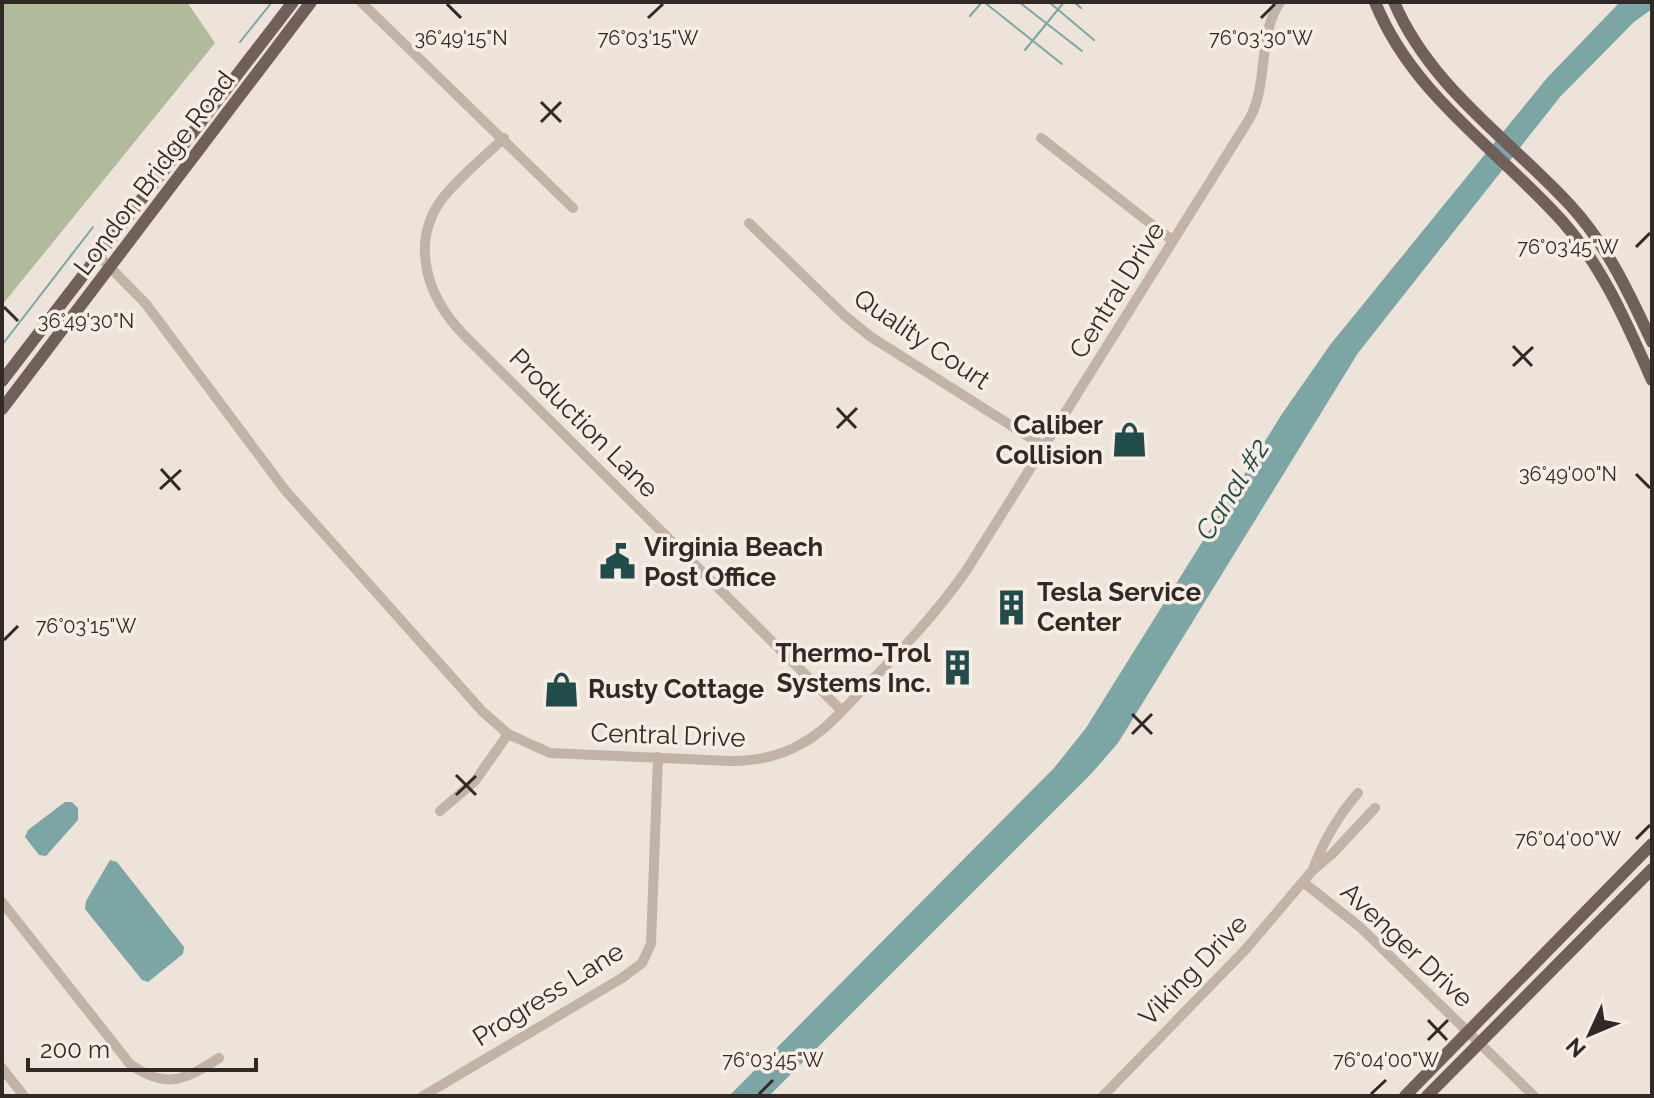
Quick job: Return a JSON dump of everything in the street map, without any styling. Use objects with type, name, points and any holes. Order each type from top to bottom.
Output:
[{"type":"main road","name":"London Bridge Road","points":[[2,381],[293,2]]},
{"type":"main road","name":"London Bridge Road","points":[[2,409],[311,2]]},
{"type":"main road","points":[[1375,2],[1405,57],[1426,87],[1563,223],[1604,278],[1652,380]]},
{"type":"main road","points":[[1394,2],[1413,41],[1448,84],[1593,232],[1616,267],[1652,342]]},
{"type":"main road","points":[[1405,1096],[1652,844]]},
{"type":"main road","points":[[1427,1096],[1652,869]]},
{"type":"street","points":[[361,2],[573,208]]},
{"type":"street","name":"Central Drive","points":[[99,256],[146,304],[285,490],[482,711],[508,734],[550,753],[750,761],[772,756],[815,736],[923,629],[946,600],[1045,447],[1258,103],[1265,38],[1280,2]]},
{"type":"street","name":"Production Lane","points":[[504,138],[444,197],[431,218],[424,256],[429,280],[440,305],[463,334],[842,711]]},
{"type":"street","points":[[1041,138],[1173,241]]},
{"type":"street","name":"Quality Court","points":[[749,223],[845,316],[871,337],[1045,447]]},
{"type":"street","points":[[1639,351],[1652,342]]},
{"type":"street","points":[[440,811],[475,781],[508,734]]},
{"type":"street","name":"Progress Lane","points":[[423,1096],[622,978],[642,963],[651,944],[658,757]]},
{"type":"street","name":"Viking Drive","points":[[1312,871],[1326,836],[1358,793]]},
{"type":"street","name":"Viking Drive","points":[[1103,1096],[1246,949],[1312,871],[1375,808]]},
{"type":"street","name":"Avenger Drive","points":[[1303,882],[1360,927],[1534,1096]]},
{"type":"street","points":[[2,902],[118,1051],[146,1076],[179,1080],[192,1076],[219,1058]]},
{"type":"street","points":[[2,1068],[24,1096]]},
{"type":"green space","points":[[2,2],[187,2],[215,43],[2,305]]},
{"type":"water","points":[[1620,2],[1652,2],[1652,9],[1634,22],[1560,97],[1358,353],[1118,743],[1091,774],[769,1096],[729,1096],[1054,768],[1086,728],[1282,414],[1330,345],[1547,78]]},
{"type":"water","points":[[65,802],[72,802],[78,808],[78,820],[46,856],[39,855],[25,837],[28,830]]},
{"type":"water","points":[[110,860],[117,862],[184,947],[183,954],[148,982],[142,980],[85,909],[86,901]]},
{"type":"waterway","points":[[240,42],[272,2]]},
{"type":"waterway","points":[[970,16],[982,2]]},
{"type":"waterway","points":[[984,2],[1062,64]]},
{"type":"waterway","points":[[1019,2],[1082,51]]},
{"type":"waterway","points":[[1049,2],[1094,40]]},
{"type":"waterway","points":[[1025,50],[1064,2]]},
{"type":"waterway","points":[[1074,2],[1081,8]]},
{"type":"waterway","points":[[2,345],[93,227]]},
{"type":"place","name":"Caliber Collision","points":[[1129,440]]},
{"type":"place","name":"Virginia Beach Post Office","points":[[618,562]]},
{"type":"place","name":"Tesla Service Center","points":[[1011,607]]},
{"type":"place","name":"Thermo-Trol Systems Inc.","points":[[957,668]]},
{"type":"place","name":"Rusty Cottage","points":[[562,689]]},
{"type":"water label","name":"Canal #2","points":[[1232,489]]}]
